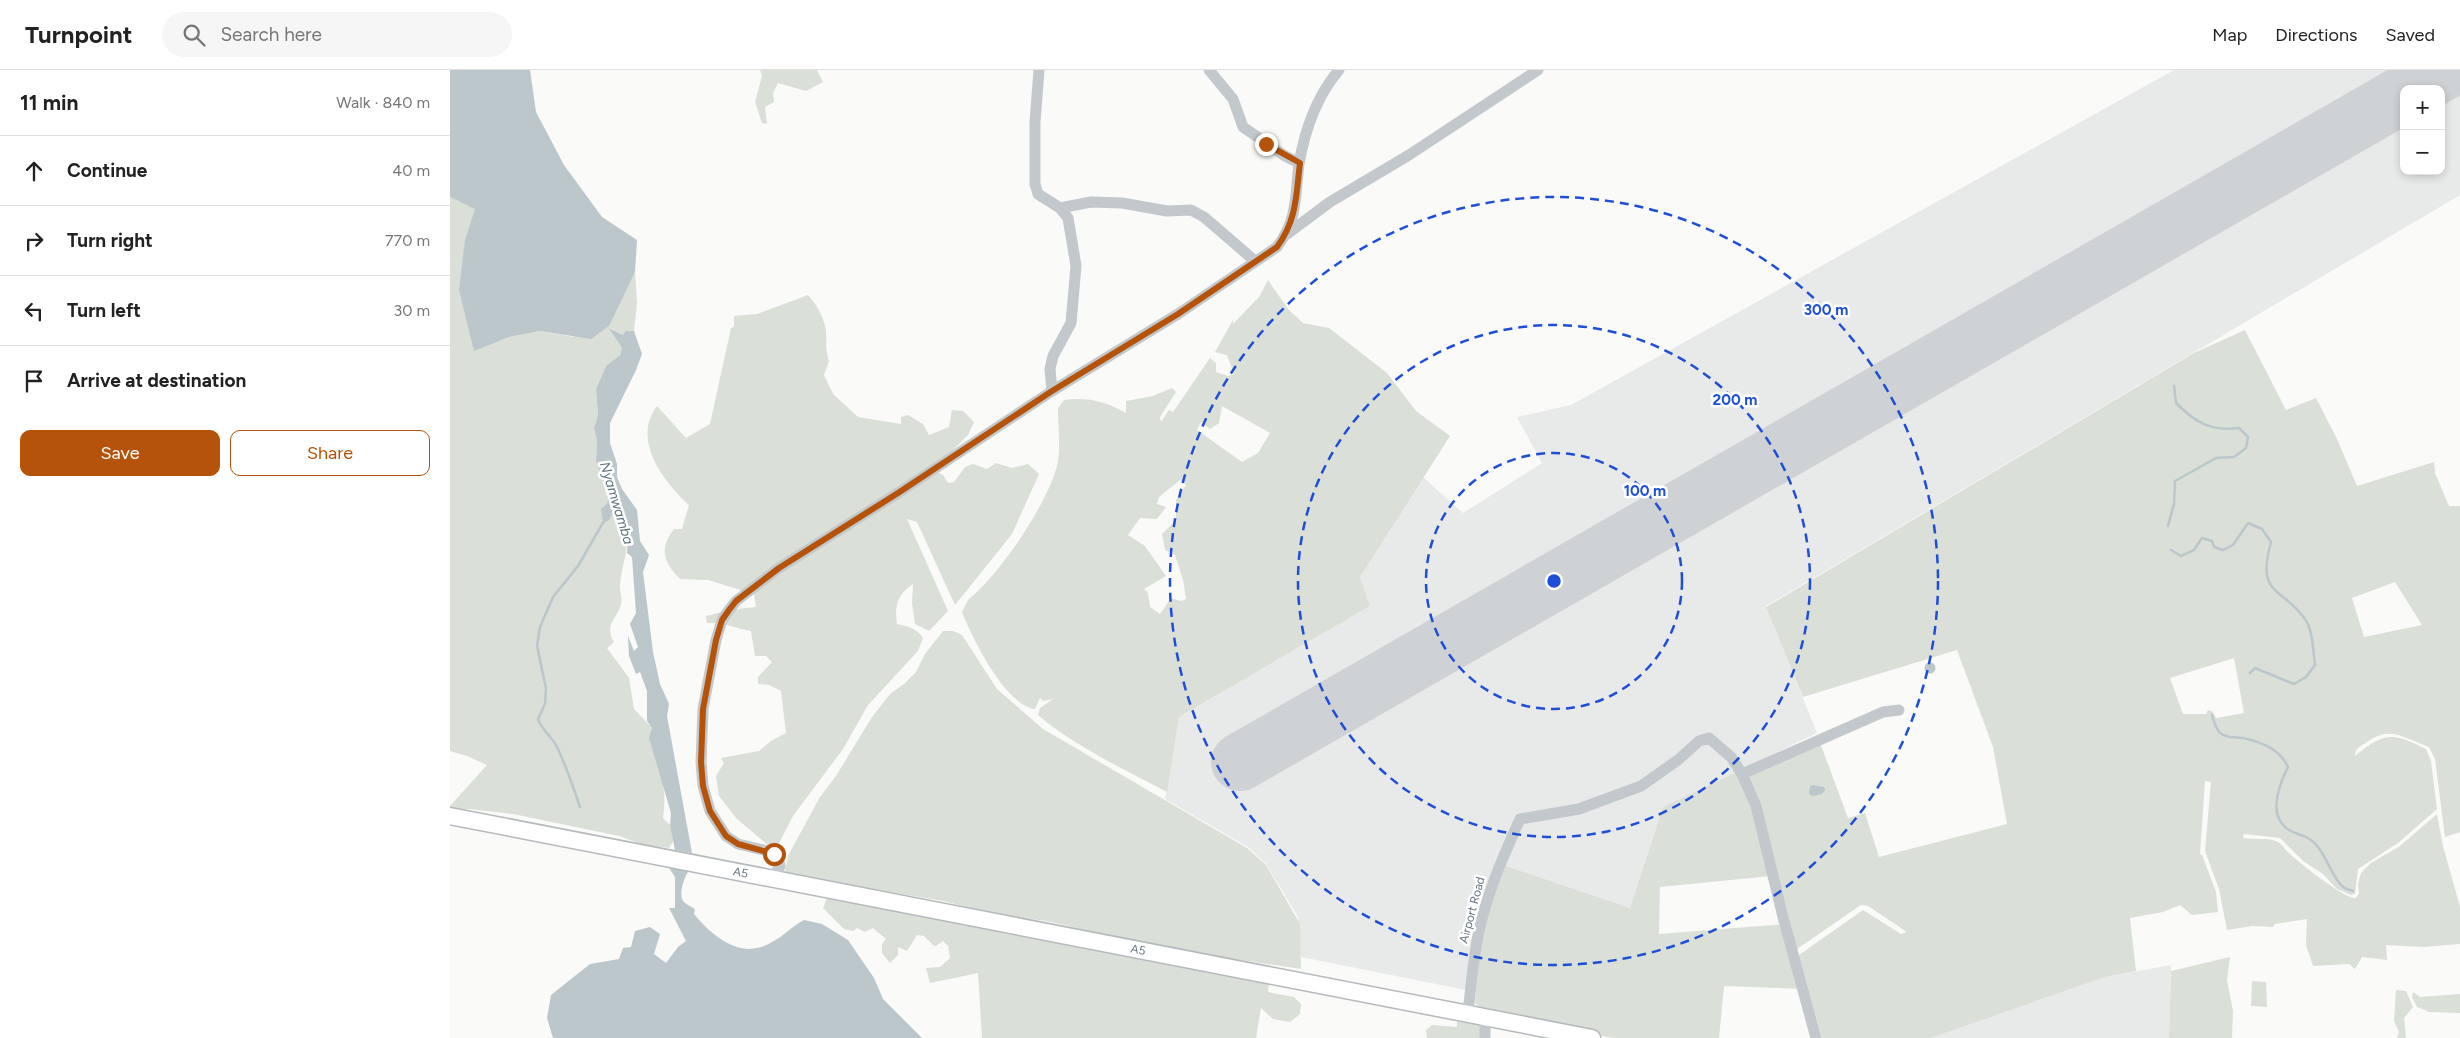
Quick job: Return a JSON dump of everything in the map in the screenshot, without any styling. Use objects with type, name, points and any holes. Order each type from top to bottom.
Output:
[{"type":"highway","name":"A5","points":[[450,816],[660,858],[773,877],[1592,1038]]},
{"type":"street","points":[[1039,70],[1035,122],[1035,184],[1038,194],[1060,208],[1068,218],[1076,266],[1070,328],[1058,346],[1051,362],[1052,391]]},
{"type":"street","points":[[1208,70],[1233,99],[1244,127],[1285,156],[1300,163]]},
{"type":"street","points":[[773,877],[780,866],[776,855],[772,852],[738,844],[726,836],[710,811],[703,786],[701,747],[703,709],[714,648],[722,620],[736,601],[779,568],[898,493],[1052,391],[1162,323],[1277,247],[1286,235],[1294,216],[1300,163],[1313,109],[1339,70]]},
{"type":"street","points":[[1286,235],[1330,202],[1408,155],[1538,70]]},
{"type":"street","points":[[1060,208],[1091,202],[1122,203],[1167,211],[1191,210],[1204,217],[1255,261]]},
{"type":"street","points":[[1816,1038],[1783,917],[1756,806],[1742,774],[1886,711],[1899,710]]},
{"type":"street","name":"Airport Road","points":[[1468,1013],[1478,935],[1499,865],[1520,819],[1579,809],[1641,786],[1678,760],[1699,741],[1709,738],[1732,757],[1742,774]]},
{"type":"street","points":[[1485,1016],[1485,1038]]},
{"type":"shaded area","points":[[760,70],[817,70],[823,82],[806,91],[778,83],[773,93],[774,102],[765,107],[767,124],[762,123],[755,102],[762,76]]},
{"type":"shaded area","points":[[2174,70],[2460,70],[2460,195],[1766,606],[1817,733],[1663,807],[1630,908],[1506,866],[1482,933],[1476,992],[1301,957],[1298,917],[1266,864],[1248,847],[1165,799],[1179,717],[1370,606],[1360,577],[1423,477],[1463,513],[1542,463],[1517,417],[1571,405]]},
{"type":"shaded area","points":[[450,197],[476,209],[465,240],[474,350],[509,337],[540,331],[574,337],[623,293],[635,272],[637,303],[634,331],[625,331],[623,335],[610,328],[622,348],[620,355],[606,366],[596,389],[598,415],[594,428],[597,441],[596,462],[609,497],[607,503],[602,508],[603,522],[613,512],[625,532],[627,540],[620,585],[621,601],[610,630],[614,642],[607,648],[629,678],[634,709],[652,728],[652,747],[664,788],[663,818],[670,825],[674,840],[669,848],[641,844],[619,836],[513,814],[470,809],[450,810],[450,806],[487,765],[450,751]]},
{"type":"shaded area","points":[[1268,280],[1288,309],[1303,323],[1329,328],[1387,373],[1416,411],[1450,436],[1360,577],[1370,606],[1179,717],[1167,792],[1083,747],[1038,715],[1040,708],[1053,699],[1043,701],[1040,698],[1035,709],[1024,705],[1012,696],[991,669],[973,638],[962,612],[968,600],[994,574],[1007,557],[1033,519],[1052,482],[1058,460],[1058,408],[1064,400],[1096,401],[1111,405],[1126,413],[1126,401],[1153,396],[1172,388],[1176,392],[1160,417],[1161,422],[1169,410],[1173,412],[1210,358],[1216,363],[1216,372],[1228,376],[1234,374],[1227,355],[1215,352],[1233,320],[1233,324],[1259,297]],"holes":[[[1222,406],[1270,433],[1258,453],[1242,462],[1197,430],[1201,422],[1210,429],[1219,423]],[[1180,480],[1186,485],[1176,500],[1176,520],[1162,534],[1165,550],[1175,555],[1183,580],[1186,599],[1181,601],[1171,598],[1160,614],[1150,607],[1148,593],[1144,589],[1166,576],[1145,546],[1128,535],[1140,518],[1157,519],[1166,507],[1157,504],[1159,497]]]},
{"type":"shaded area","points":[[808,295],[818,309],[825,326],[829,361],[824,375],[833,394],[858,417],[901,424],[901,417],[908,415],[923,424],[929,435],[949,427],[952,410],[963,411],[974,422],[968,435],[933,470],[943,475],[948,483],[954,482],[965,467],[973,464],[987,469],[996,463],[1012,468],[1028,464],[1039,474],[1012,534],[955,605],[917,522],[907,519],[948,611],[929,631],[915,624],[912,603],[913,584],[901,596],[896,611],[897,624],[912,628],[921,635],[923,638],[918,651],[868,705],[843,749],[793,816],[775,851],[736,818],[719,796],[716,776],[724,763],[721,758],[759,751],[771,741],[786,733],[781,691],[769,685],[758,684],[758,677],[772,662],[766,656],[755,656],[751,631],[725,624],[707,623],[706,616],[729,610],[756,607],[754,594],[708,580],[680,579],[670,566],[665,555],[666,543],[674,529],[682,529],[689,505],[679,496],[661,473],[649,446],[648,433],[650,419],[657,406],[686,438],[710,424],[731,328],[734,327],[734,316],[757,314]]},
{"type":"shaded area","points":[[2245,330],[2286,410],[2316,398],[2337,439],[2357,486],[2434,462],[2435,473],[2449,506],[2460,506],[2460,832],[2445,837],[2435,759],[2429,747],[2397,735],[2383,734],[2357,749],[2355,756],[2373,743],[2388,737],[2404,739],[2426,749],[2431,761],[2437,809],[2398,843],[2358,869],[2355,894],[2351,895],[2337,889],[2323,874],[2303,861],[2280,838],[2244,834],[2243,838],[2278,842],[2294,858],[2322,880],[2343,893],[2356,898],[2359,893],[2358,884],[2361,873],[2371,863],[2400,846],[2437,814],[2443,846],[2460,907],[2460,944],[2423,947],[2386,945],[2387,960],[2362,957],[2355,969],[2349,964],[2313,966],[2306,945],[2307,919],[2275,924],[2273,927],[2252,926],[2227,930],[2219,889],[2205,851],[2211,782],[2205,781],[2200,854],[2216,892],[2218,912],[2192,915],[2180,905],[2163,912],[2130,918],[2136,971],[2105,977],[1931,1038],[1822,1038],[1799,955],[1863,910],[1901,934],[1907,932],[1868,906],[1861,905],[1797,949],[1763,818],[1746,772],[1819,740],[1848,818],[1865,813],[1879,857],[2007,824],[1993,747],[1957,650],[1803,697],[1766,607],[2194,353]],"holes":[[[2395,582],[2422,625],[2364,637],[2352,598]],[[2234,658],[2244,713],[2216,718],[2213,712],[2208,710],[2206,714],[2183,714],[2170,678]]]},
{"type":"shaded area","points":[[943,631],[953,631],[962,635],[997,689],[1043,729],[1247,848],[1266,865],[1300,924],[1301,969],[1175,950],[1046,921],[994,914],[943,901],[784,874],[789,854],[820,797],[836,776],[872,717],[890,694],[916,672],[925,654]]},
{"type":"shaded area","points":[[1736,772],[1750,800],[1771,876],[1660,887],[1659,934],[1788,924],[1804,989],[1724,986],[1719,1038],[1613,1038],[1490,1014],[1481,1010],[1475,1003],[1482,933],[1492,900],[1506,866],[1630,908],[1663,807]]},
{"type":"shaded area","points":[[827,898],[997,930],[1003,928],[1101,951],[1269,983],[1268,992],[1294,997],[1301,1004],[1300,1014],[1290,1022],[1273,1019],[1261,1008],[1256,1038],[982,1038],[978,973],[930,983],[926,968],[940,967],[950,958],[948,946],[943,941],[936,946],[924,936],[917,935],[907,951],[898,947],[898,955],[890,963],[882,953],[882,944],[886,939],[873,928],[865,932],[857,928],[853,931],[844,929],[823,908]]},
{"type":"shaded area","points":[[2230,957],[2227,980],[2233,1011],[2232,1038],[2169,1038],[2171,971]]},
{"type":"shaded area","points":[[2171,965],[2169,1038],[1931,1038],[2105,977]]},
{"type":"shaded area","points":[[2252,981],[2266,982],[2267,1007],[2251,1006]]},
{"type":"shaded area","points":[[2396,990],[2406,991],[2413,1007],[2404,1018],[2406,1038],[2397,1038],[2399,1032],[2394,1021]]},
{"type":"shaded area","points":[[2413,992],[2420,997],[2460,994],[2460,1013],[2427,1012],[2417,1007],[2412,997]]},
{"type":"shaded area","points":[[1457,1022],[1483,1025],[1484,1038],[1427,1038],[1426,1030],[1432,1025],[1457,1027]]},
{"type":"water","points":[[450,70],[530,70],[536,112],[564,165],[602,217],[637,240],[635,272],[609,326],[591,339],[540,331],[509,337],[474,351],[459,290],[465,240],[475,209],[450,197]]},
{"type":"water","name":"Nyamwamba","points":[[609,328],[623,335],[625,331],[634,331],[642,354],[610,423],[610,443],[617,464],[617,477],[622,489],[637,510],[640,541],[649,555],[643,572],[653,652],[660,684],[669,704],[667,716],[692,853],[675,850],[670,825],[671,813],[649,738],[652,728],[647,721],[647,691],[640,672],[636,674],[629,656],[628,636],[634,651],[638,647],[630,624],[636,613],[632,557],[627,553],[626,537],[616,516],[613,513],[609,520],[603,523],[601,509],[607,503],[609,497],[596,462],[597,441],[594,428],[598,415],[596,389],[606,366],[620,355],[622,348]]},
{"type":"water","points":[[1930,662],[1936,668],[1930,674],[1924,668]]},
{"type":"water","points":[[1810,786],[1824,787],[1825,790],[1822,794],[1813,796],[1809,794]]},
{"type":"water","points":[[666,863],[691,868],[686,875],[683,885],[682,899],[695,909],[694,914],[710,931],[729,944],[739,948],[761,947],[776,940],[804,920],[822,924],[848,940],[874,978],[883,999],[922,1038],[553,1038],[547,1018],[551,995],[590,964],[619,959],[623,948],[631,947],[635,931],[650,927],[660,934],[654,954],[666,963],[678,947],[686,941],[669,908],[675,908],[675,877]]},
{"type":"waterway","points":[[2168,526],[2174,504],[2175,481],[2216,458],[2234,457],[2246,448],[2248,437],[2239,428],[2212,427],[2197,420],[2176,403],[2174,386]]},
{"type":"waterway","points":[[580,807],[560,753],[538,719],[545,704],[546,688],[537,646],[540,627],[553,597],[578,566],[604,521]]},
{"type":"waterway","points":[[2171,550],[2181,556],[2194,550],[2202,538],[2212,541],[2214,547],[2223,550],[2233,545],[2248,523],[2262,529],[2271,542],[2267,559],[2269,581],[2273,588],[2296,608],[2308,624],[2315,665],[2306,677],[2294,684],[2255,668],[2250,673]]},
{"type":"waterway","points":[[2212,715],[2217,729],[2223,735],[2244,738],[2260,743],[2271,748],[2281,756],[2288,767],[2281,782],[2277,800],[2278,817],[2289,830],[2315,843],[2339,883],[2353,891]]},
{"type":"runway","points":[[2420,85],[2446,70]]},
{"type":"runway","points":[[1240,762],[2400,96]]},
{"type":"route","points":[[774,854],[738,844],[726,836],[717,825],[710,811],[703,786],[701,762],[703,709],[711,663],[722,620],[736,601],[779,568],[898,493],[1052,391],[1178,314],[1277,247],[1286,235],[1294,216],[1300,163],[1266,144]]}]
